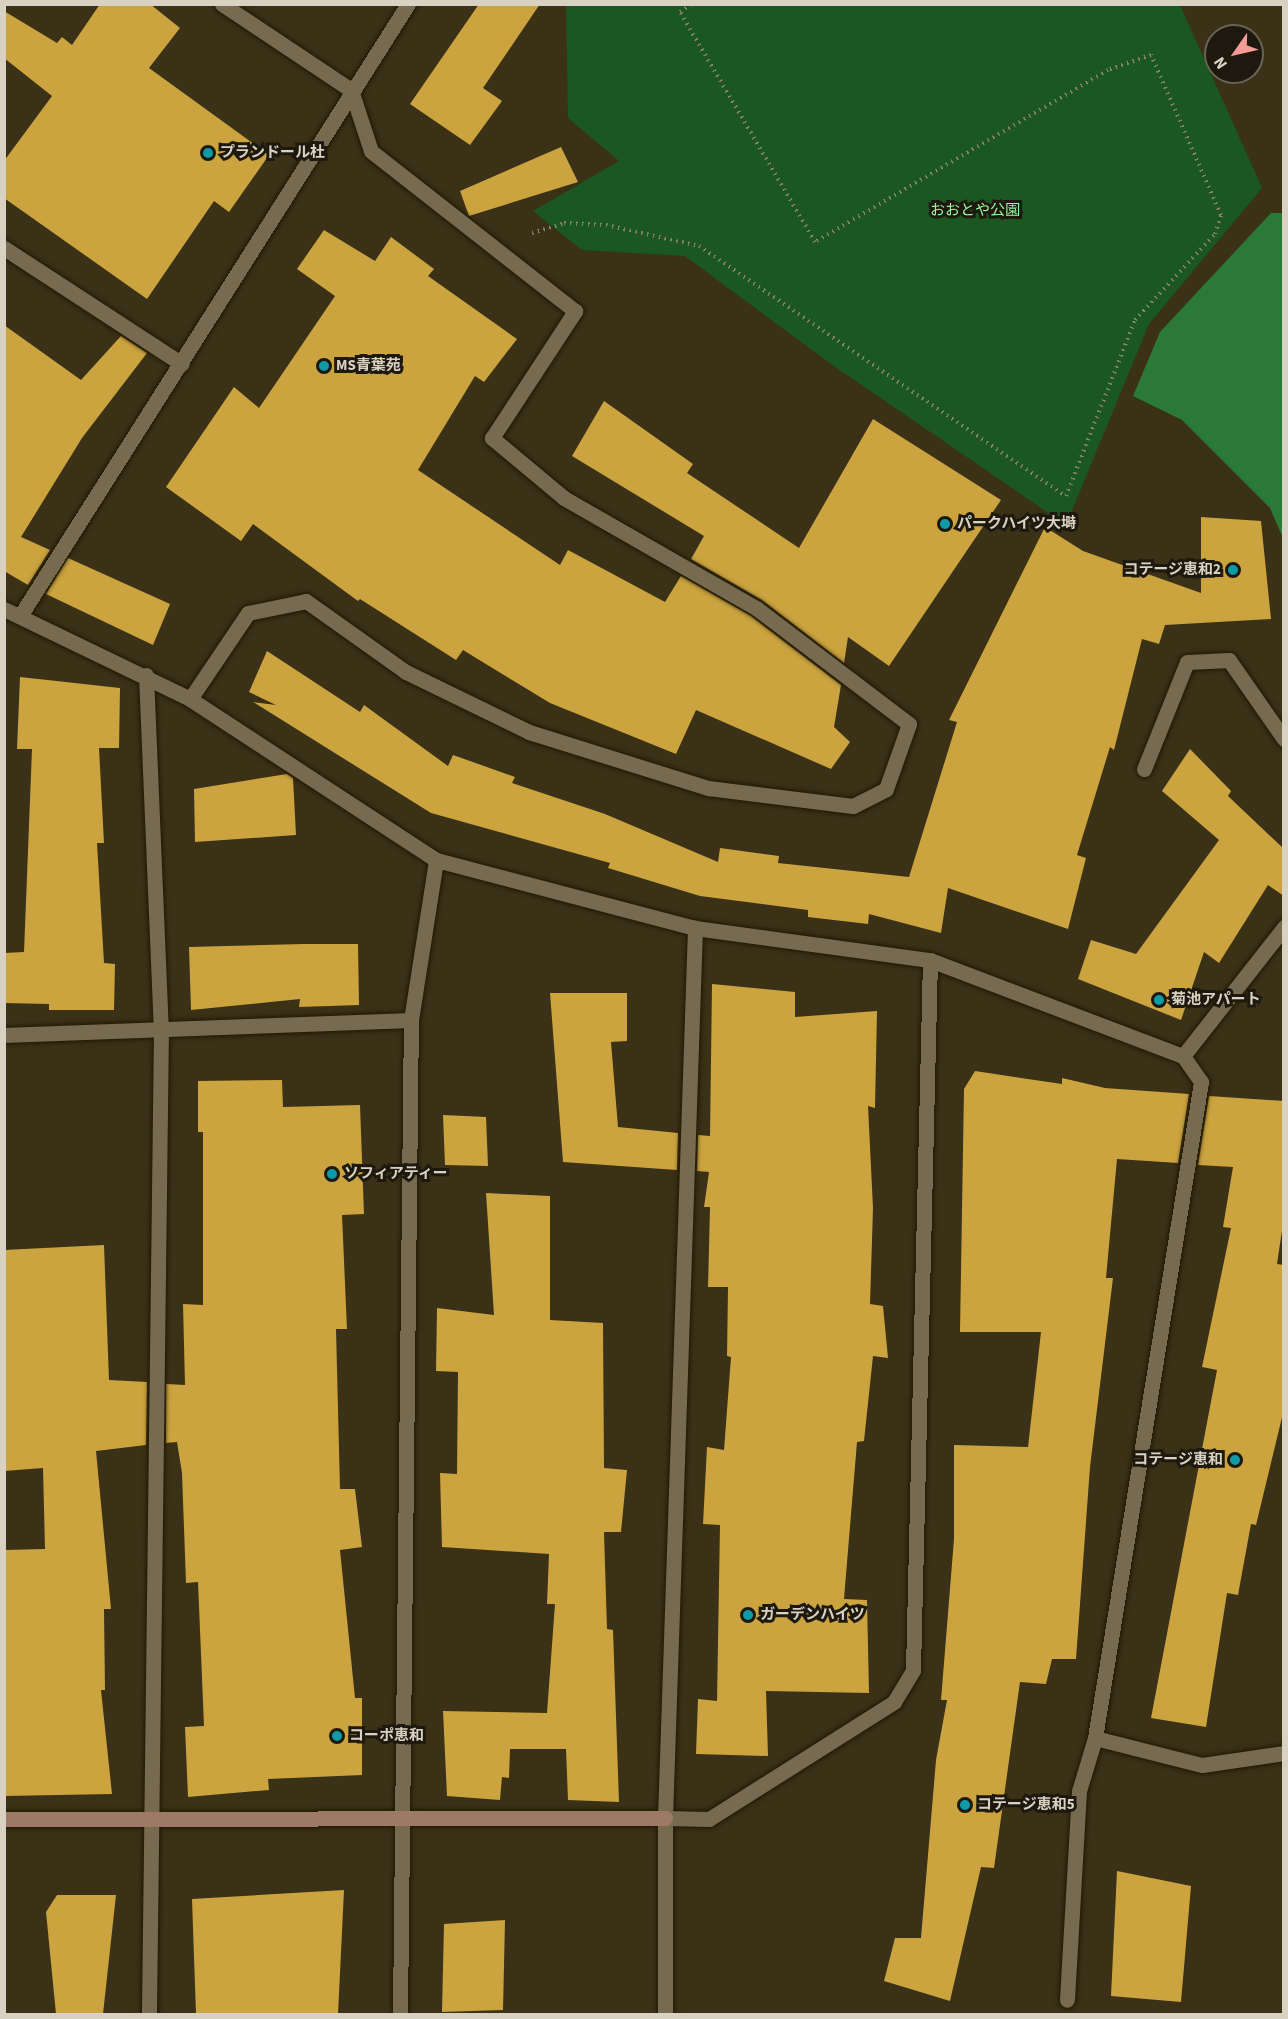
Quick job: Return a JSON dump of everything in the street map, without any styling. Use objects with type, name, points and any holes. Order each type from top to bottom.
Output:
[{"type":"street","points":[[190,699],[248,613],[306,601],[406,672],[529,732],[708,788],[853,806],[886,789],[909,724],[756,608],[564,498],[492,438],[575,311],[371,151],[351,90],[222,4]]},
{"type":"street","points":[[20,616],[182,364],[351,90],[408,4]]},
{"type":"street","points":[[4,248],[182,364]]},
{"type":"street","points":[[4,609],[146,675],[190,699],[436,860],[695,928],[930,960],[1183,1056],[1202,1082],[1095,1738],[1079,1791],[1067,2000]]},
{"type":"street","points":[[1144,769],[1187,662],[1229,660],[1284,739]]},
{"type":"street","points":[[146,675],[161,1028],[149,2014]]},
{"type":"street","points":[[400,2014],[411,1020],[436,860]]},
{"type":"street","points":[[1183,1056],[1284,927]]},
{"type":"street","points":[[665,2014],[665,1818],[695,928]]},
{"type":"street","points":[[4,1819],[151,1817],[709,1819],[894,1702],[913,1670],[930,960]]},
{"type":"street","points":[[4,1035],[411,1020]]},
{"type":"street","points":[[1095,1738],[1202,1765],[1284,1752]]},
{"type":"path","points":[[504,255],[524,236],[564,223],[606,225],[699,246],[1066,496],[1135,320],[1215,234],[1221,215],[1151,55],[1108,70],[815,242],[680,12],[692,4]]},
{"type":"green space","name":"おおとや公園","points":[[566,4],[1180,5],[1204,59],[1204,84],[1215,84],[1262,188],[1149,324],[1066,525],[831,364],[685,256],[582,250],[533,211],[619,161],[568,118]]},
{"type":"green space","points":[[1271,213],[1284,213],[1283,538],[1270,508],[1182,420],[1133,396],[1160,332]]},
{"type":"building","points":[[100,4],[150,4],[180,28],[149,68],[269,155],[229,212],[214,201],[147,299],[4,198],[4,161],[52,96],[4,58],[4,11],[57,43],[62,37],[72,45]]},
{"type":"building","points":[[479,4],[540,4],[483,88],[502,101],[470,145],[410,104]]},
{"type":"building","points":[[561,147],[578,182],[469,216],[460,191]]},
{"type":"building","points":[[324,230],[375,261],[391,237],[434,269],[428,276],[517,339],[484,382],[475,376],[418,470],[560,565],[568,550],[665,602],[681,576],[751,616],[841,685],[834,727],[850,742],[831,769],[696,710],[676,754],[550,703],[463,650],[456,660],[360,599],[358,601],[253,524],[241,541],[166,487],[234,387],[259,408],[335,296],[297,269]]},
{"type":"building","points":[[4,325],[81,380],[121,336],[147,353],[82,438],[21,537],[50,550],[28,585],[4,571]]},
{"type":"building","points":[[604,401],[693,464],[687,473],[799,548],[873,419],[1001,500],[889,666],[848,637],[844,663],[762,600],[691,559],[704,536],[572,456]]},
{"type":"building","points":[[1201,517],[1261,521],[1271,619],[1165,625],[1159,644],[1142,639],[1114,750],[1110,747],[1077,855],[1086,858],[1068,929],[948,888],[941,933],[869,914],[868,924],[808,917],[808,910],[700,896],[608,868],[610,863],[431,813],[253,702],[276,705],[249,692],[267,651],[360,712],[364,705],[448,766],[453,755],[515,777],[512,783],[605,814],[718,862],[720,848],[779,856],[778,863],[909,877],[957,722],[949,720],[1045,527],[1083,551],[1201,593]]},
{"type":"building","points":[[68,558],[170,604],[153,645],[46,594]]},
{"type":"building","points":[[20,677],[120,688],[119,748],[99,748],[104,843],[97,843],[104,963],[115,964],[114,1010],[49,1010],[49,1004],[4,1003],[4,953],[24,952],[32,749],[17,749]]},
{"type":"building","points":[[1190,749],[1231,791],[1228,796],[1284,849],[1284,896],[1268,885],[1219,963],[1204,952],[1181,1020],[1078,979],[1091,940],[1136,954],[1219,840],[1162,791]]},
{"type":"building","points":[[287,774],[293,778],[296,835],[195,842],[194,789]]},
{"type":"building","points":[[358,944],[359,1005],[299,1007],[300,999],[191,1010],[189,947]]},
{"type":"building","points":[[712,984],[795,992],[795,1017],[877,1011],[875,1108],[868,1106],[873,1208],[870,1304],[883,1306],[888,1358],[873,1356],[864,1441],[857,1442],[844,1599],[867,1600],[869,1693],[766,1691],[768,1756],[696,1754],[698,1699],[717,1701],[720,1525],[703,1524],[707,1447],[724,1450],[731,1357],[727,1356],[728,1287],[708,1287],[710,1207],[704,1207],[709,1172],[697,1171],[698,1135],[710,1136]]},
{"type":"building","points":[[550,993],[627,993],[627,1041],[611,1042],[618,1127],[678,1133],[677,1170],[563,1162]]},
{"type":"building","points":[[975,1071],[1062,1084],[1062,1078],[1105,1088],[1189,1094],[1178,1163],[1117,1159],[1106,1278],[1113,1278],[1090,1467],[1076,1659],[1052,1659],[1046,1684],[1020,1682],[994,1868],[981,1867],[950,2001],[884,1981],[895,1938],[921,1938],[936,1760],[947,1700],[941,1700],[954,1539],[954,1445],[1028,1447],[1041,1332],[960,1332],[964,1089]]},
{"type":"building","points":[[282,1080],[283,1107],[360,1105],[364,1214],[342,1215],[347,1329],[336,1329],[340,1489],[355,1489],[362,1547],[340,1550],[355,1698],[362,1698],[362,1775],[268,1779],[269,1790],[188,1797],[185,1727],[204,1726],[198,1582],[186,1583],[182,1473],[177,1442],[166,1443],[166,1384],[185,1385],[183,1304],[203,1305],[203,1132],[198,1132],[198,1081]]},
{"type":"building","points":[[1209,1096],[1284,1101],[1284,1217],[1277,1264],[1284,1265],[1284,1409],[1256,1525],[1251,1524],[1238,1595],[1227,1593],[1206,1727],[1151,1718],[1217,1370],[1202,1367],[1231,1228],[1223,1227],[1233,1167],[1198,1165]]},
{"type":"building","points":[[443,1115],[486,1117],[488,1166],[445,1165]]},
{"type":"building","points":[[486,1193],[550,1196],[550,1320],[603,1323],[604,1468],[627,1470],[621,1532],[604,1532],[607,1629],[613,1630],[619,1802],[568,1800],[566,1749],[510,1749],[509,1778],[502,1777],[500,1800],[447,1796],[443,1711],[547,1713],[555,1604],[547,1604],[549,1554],[442,1547],[440,1473],[457,1474],[458,1372],[436,1371],[437,1308],[494,1315]]},
{"type":"building","points":[[104,1245],[109,1380],[147,1382],[146,1445],[96,1451],[111,1609],[104,1609],[105,1690],[101,1690],[112,1794],[4,1796],[4,1550],[45,1549],[43,1468],[4,1471],[4,1250]]},
{"type":"building","points":[[1117,1871],[1191,1886],[1181,2002],[1111,1996]]},
{"type":"building","points":[[344,1890],[338,2014],[196,2014],[192,1899]]},
{"type":"building","points":[[57,1895],[116,1895],[103,2014],[56,2014],[46,1912]]},
{"type":"building","points":[[505,1920],[503,2010],[442,2012],[444,1924]]},
{"type":"place","name":"プランドール杜","points":[[208,153]]},
{"type":"place","name":"MS青葉苑","points":[[324,366]]},
{"type":"place","name":"パークハイツ大塒","points":[[945,524]]},
{"type":"place","name":"コテージ恵和2","points":[[1233,570]]},
{"type":"place","name":"菊池アパート","points":[[1159,1000]]},
{"type":"place","name":"ソフィアティー","points":[[332,1174]]},
{"type":"place","name":"コテージ恵和","points":[[1235,1460]]},
{"type":"place","name":"ガーデンハイツ","points":[[748,1615]]},
{"type":"place","name":"コーポ恵和","points":[[337,1736]]},
{"type":"place","name":"コテージ恵和5","points":[[965,1805]]}]
